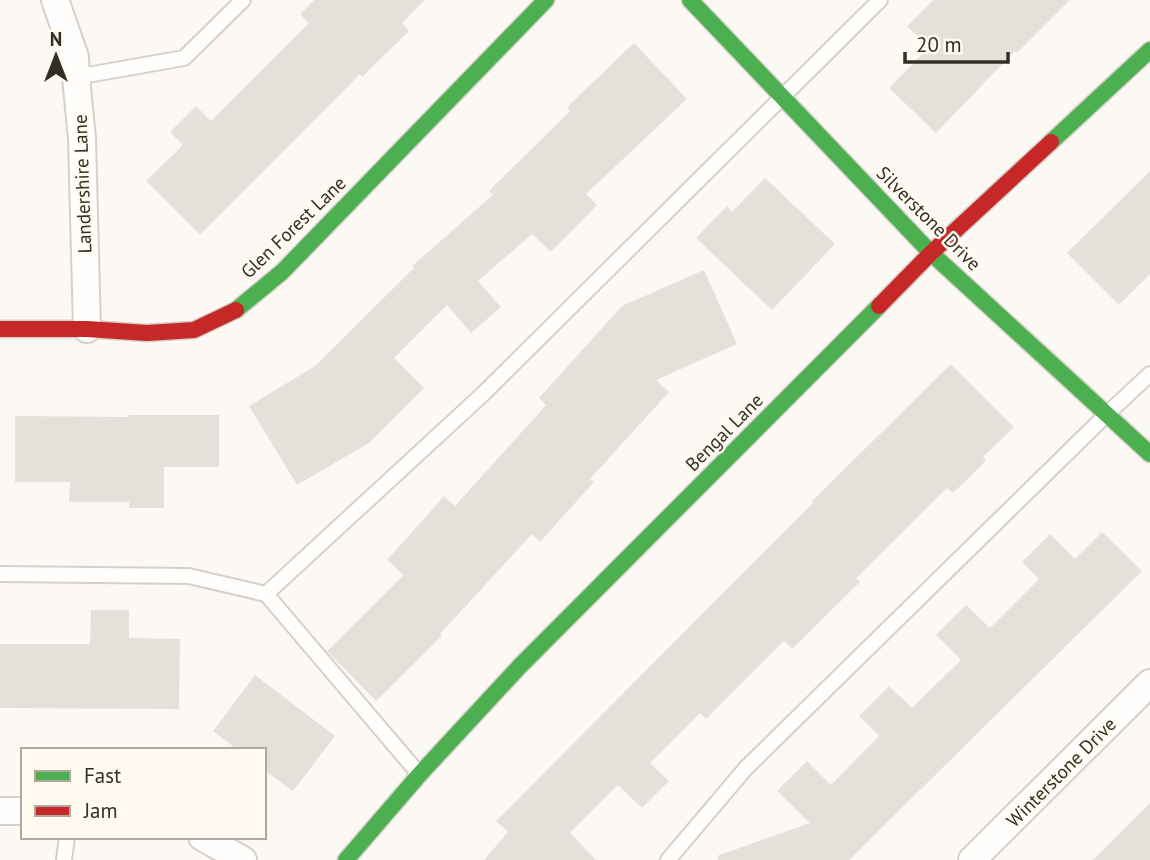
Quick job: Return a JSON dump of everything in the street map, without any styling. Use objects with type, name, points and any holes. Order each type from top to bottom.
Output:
[{"type":"street","name":"Landershire Lane","points":[[55,0],[75,57],[82,139],[87,329]]},
{"type":"street","name":"Glen Forest Lane","points":[[0,329],[87,329],[147,333],[194,330],[235,311],[282,272],[546,0]]},
{"type":"street","name":"Silverstone Drive","points":[[690,0],[931,253],[1150,454]]},
{"type":"street","name":"Bengal Lane","points":[[346,860],[419,774],[520,666],[931,253],[1150,50]]},
{"type":"street","name":"Winterstone Drive","points":[[972,860],[1150,683]]},
{"type":"street","points":[[0,811],[21,811]]},
{"type":"street","points":[[206,839],[243,860]]},
{"type":"lane","points":[[76,77],[184,58],[243,0]]},
{"type":"lane","points":[[266,594],[483,394],[880,0]]},
{"type":"lane","points":[[668,860],[746,768],[1150,374]]},
{"type":"lane","points":[[0,573],[188,576],[266,594],[419,774]]},
{"type":"lane","points":[[64,860],[66,839]]},
{"type":"building","points":[[314,0],[425,0],[402,23],[409,31],[362,77],[360,74],[200,235],[146,181],[183,145],[170,132],[196,106],[211,121],[309,23],[300,14]]},
{"type":"building","points":[[933,0],[1070,0],[1017,53],[1015,51],[936,133],[889,88],[929,47],[907,26]]},
{"type":"building","points":[[634,43],[687,99],[586,194],[597,205],[551,252],[532,234],[478,281],[501,307],[471,333],[447,305],[394,358],[424,388],[369,443],[297,485],[249,406],[315,366],[414,268],[412,266],[493,195],[489,191],[570,111],[567,107]]},
{"type":"building","points":[[1150,171],[1150,274],[1119,305],[1067,253]]},
{"type":"building","points":[[765,178],[835,244],[772,310],[696,238],[727,206],[732,212]]},
{"type":"building","points":[[704,270],[737,344],[656,380],[669,392],[590,479],[594,482],[540,542],[532,534],[440,634],[442,636],[376,701],[327,651],[404,575],[387,560],[444,496],[455,506],[546,405],[539,398],[622,306]]},
{"type":"building","points":[[951,364],[1014,427],[983,457],[986,461],[953,493],[947,488],[856,578],[860,582],[792,649],[784,641],[706,719],[700,713],[650,763],[669,781],[642,808],[618,785],[570,833],[596,860],[484,860],[508,832],[496,821]]},
{"type":"building","points":[[219,415],[219,467],[164,467],[164,508],[129,508],[129,502],[69,502],[70,482],[15,482],[15,416]]},
{"type":"building","points":[[1102,532],[1142,571],[849,860],[718,860],[717,856],[810,823],[777,791],[807,761],[831,785],[879,736],[859,716],[889,686],[912,708],[961,660],[936,635],[966,605],[990,628],[1039,579],[1022,562],[1050,534],[1075,559]]},
{"type":"building","points":[[91,610],[129,610],[129,638],[180,639],[179,709],[0,708],[0,644],[90,644]]},
{"type":"building","points":[[255,675],[335,736],[293,791],[266,771],[266,748],[235,748],[213,731]]},
{"type":"building","points":[[1150,803],[1150,860],[1093,860]]},
{"type":"traffic: fast","points":[[236,310],[282,272],[546,0]]},
{"type":"traffic: fast","points":[[690,0],[931,253],[1150,454]]},
{"type":"traffic: fast","points":[[1051,142],[1150,50]]},
{"type":"traffic: fast","points":[[346,860],[420,774],[520,666],[879,306]]},
{"type":"traffic: jam","points":[[879,306],[931,253],[1051,142]]},
{"type":"traffic: jam","points":[[0,329],[87,329],[147,333],[194,330],[236,310]]}]
